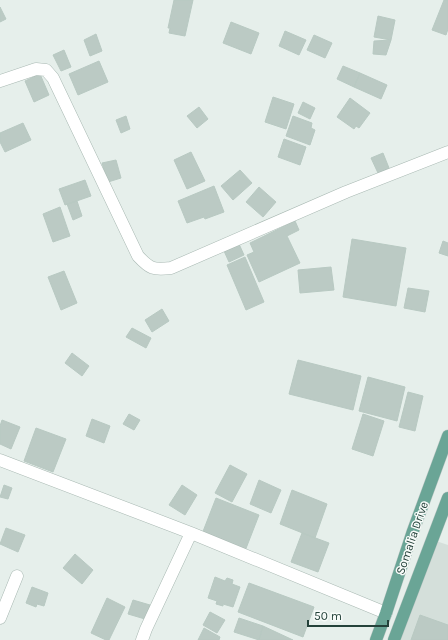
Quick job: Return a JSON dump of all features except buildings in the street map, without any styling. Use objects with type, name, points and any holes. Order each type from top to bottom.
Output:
[{"type":"main road","name":"Somalia Drive","points":[[376,640],[413,531],[448,436]]},
{"type":"main road","name":"Somalia Drive","points":[[394,640],[448,498]]},
{"type":"street","points":[[0,81],[36,69],[46,70],[53,78],[138,256],[148,266],[159,270],[171,268],[346,192],[448,152]]},
{"type":"street","points":[[0,460],[191,533],[386,613]]},
{"type":"street","points":[[142,640],[191,533]]},
{"type":"street","points":[[0,618],[17,576]]},
{"type":"shaded area","points":[[433,540],[448,545],[448,640],[394,640]]}]
